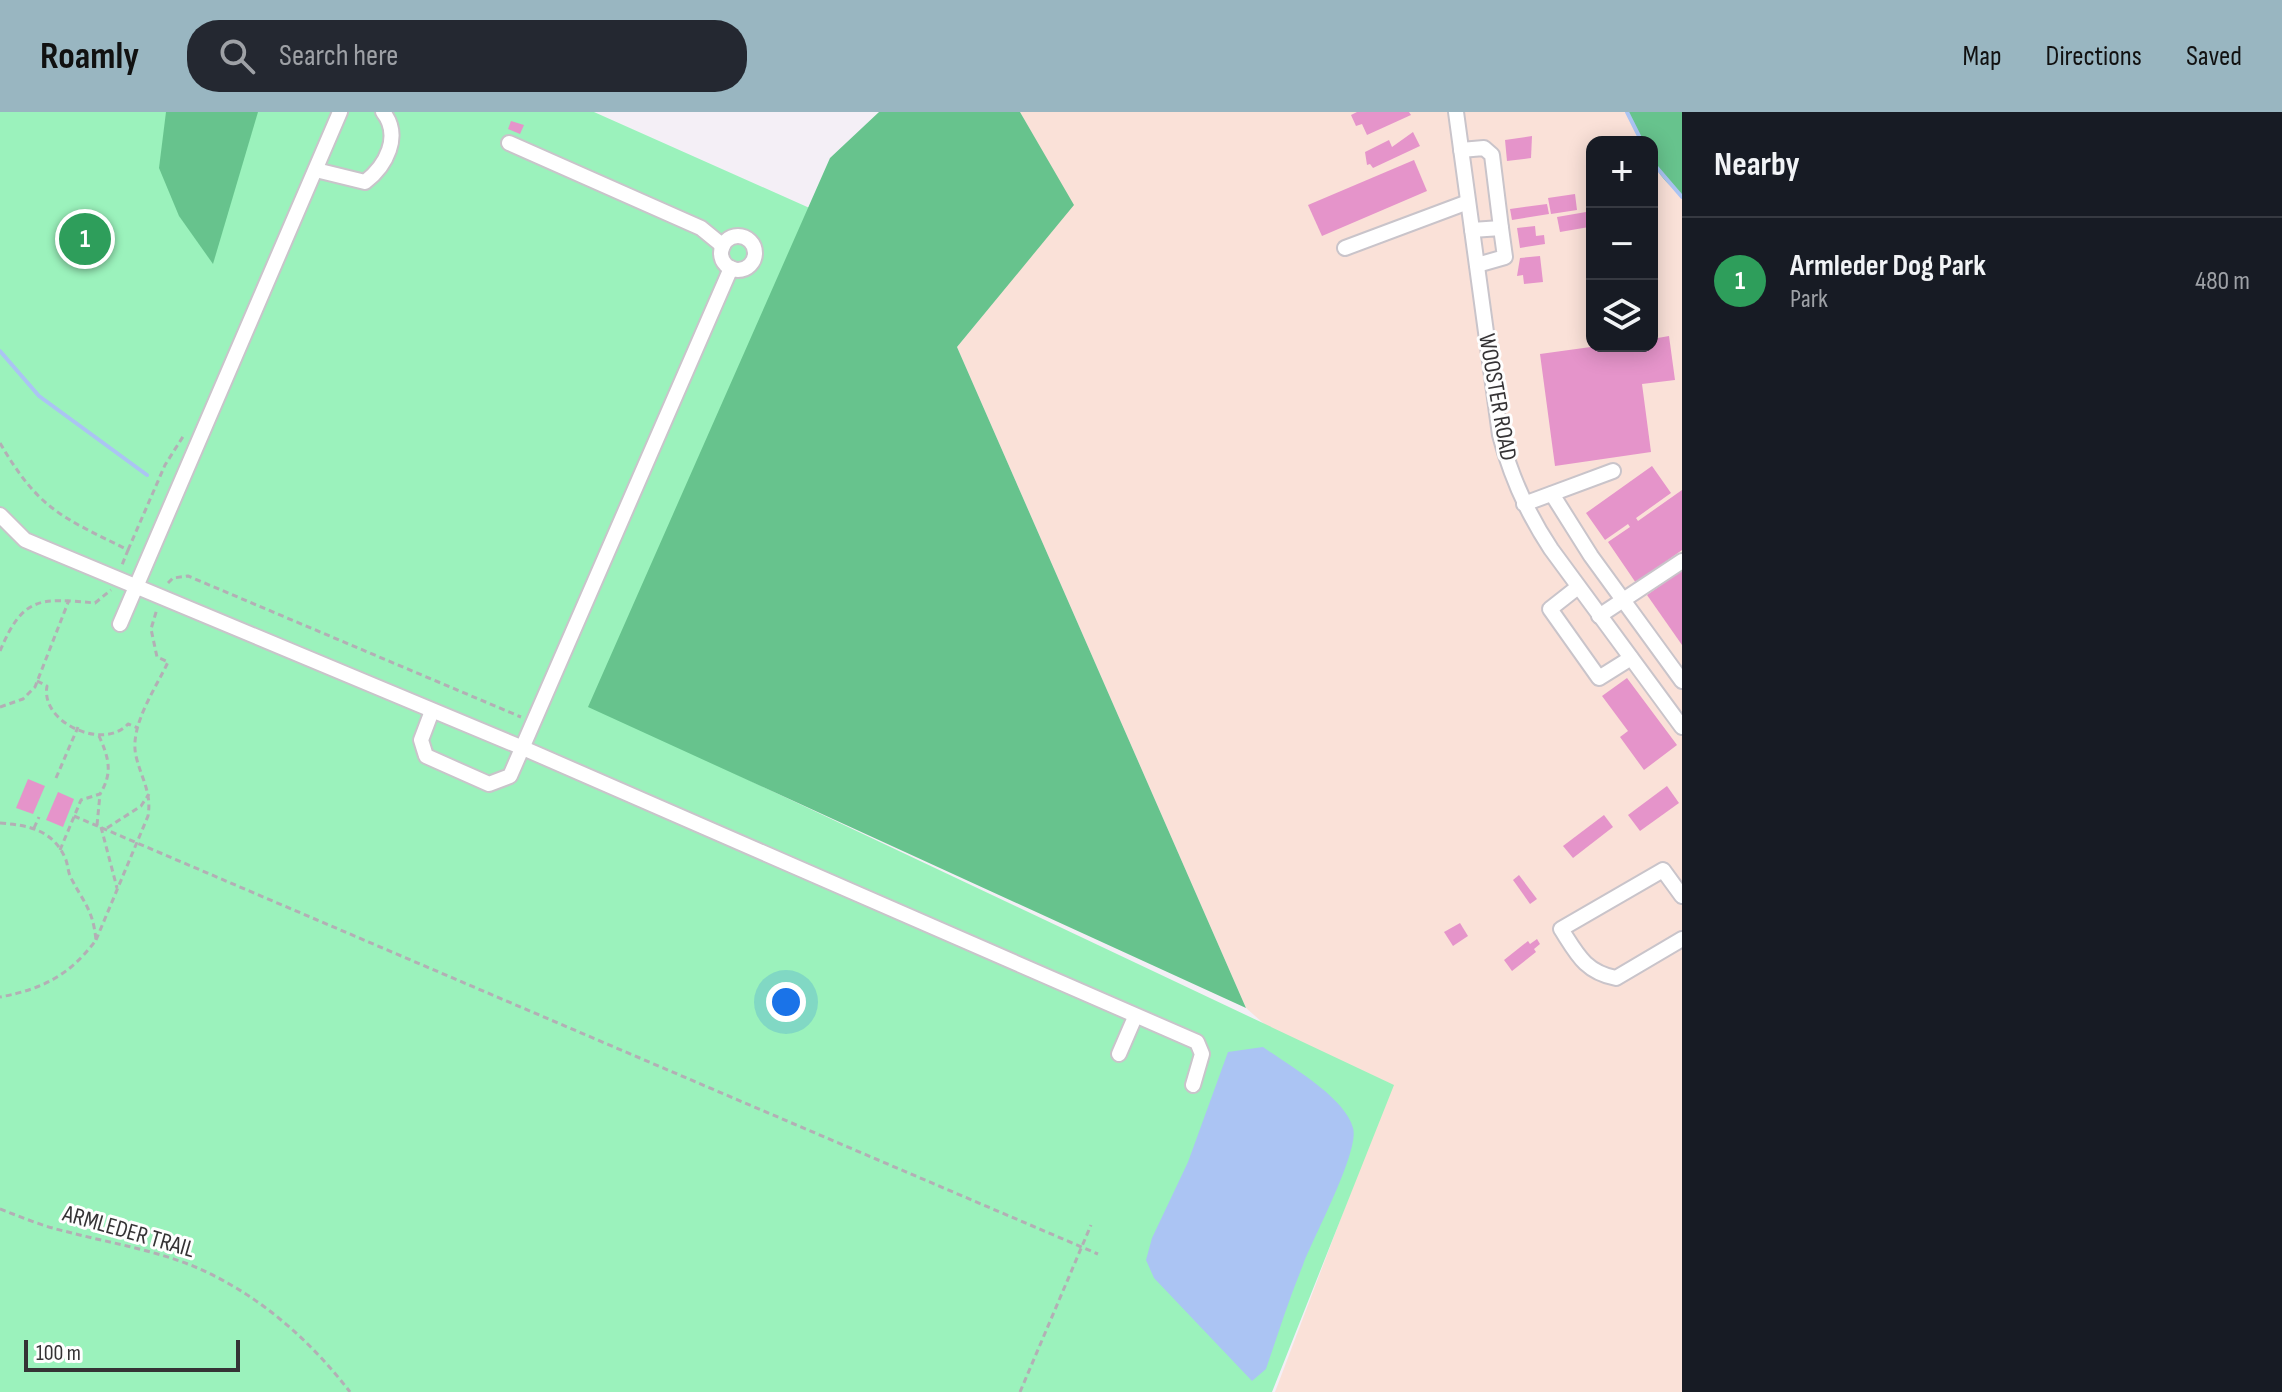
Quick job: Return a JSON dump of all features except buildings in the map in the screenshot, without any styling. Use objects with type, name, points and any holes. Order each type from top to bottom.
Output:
[{"type":"street","points":[[120,624],[340,112]]},
{"type":"street","points":[[316,170],[365,182],[381,169],[392,138],[390,122],[383,112]]},
{"type":"street","name":"WOOSTER ROAD","points":[[1456,112],[1500,435],[1524,504],[1551,549],[1599,616],[1631,658],[1676,707],[1682,727]]},
{"type":"street","points":[[509,143],[701,228],[723,246]]},
{"type":"street","points":[[1461,150],[1484,148],[1492,155],[1505,257],[1477,265]]},
{"type":"street","points":[[1345,248],[1469,209],[1495,185]]},
{"type":"street","points":[[1469,209],[1500,221]]},
{"type":"street","points":[[741,236],[754,247],[754,258],[747,267],[731,268],[723,261],[723,246],[730,238],[741,236]]},
{"type":"street","points":[[432,711],[421,740],[426,756],[489,784],[510,776],[731,268]]},
{"type":"street","points":[[1524,504],[1613,471]]},
{"type":"street","points":[[1552,494],[1575,533],[1682,681]]},
{"type":"street","points":[[0,515],[25,540],[118,576],[523,748],[1197,1042],[1202,1054],[1193,1085]]},
{"type":"street","points":[[1551,549],[1575,533]]},
{"type":"street","points":[[1568,573],[1591,556]]},
{"type":"street","points":[[1599,616],[1682,561]]},
{"type":"street","points":[[1578,587],[1550,609],[1599,678],[1631,658]]},
{"type":"street","points":[[1682,896],[1663,870],[1561,929],[1584,965],[1599,974],[1616,978],[1682,939]]},
{"type":"street","points":[[1119,1054],[1135,1017]]},
{"type":"path","points":[[0,651],[10,627],[23,610],[41,599],[95,603],[104,598],[118,576],[165,465],[189,424]]},
{"type":"path","points":[[0,443],[25,484],[53,512],[128,550]]},
{"type":"path","points":[[0,997],[53,983],[79,963],[96,940],[148,816],[149,794],[136,754],[138,728],[168,662],[157,657],[151,629],[162,595],[173,578],[188,576],[526,719]]},
{"type":"path","points":[[0,707],[23,699],[37,681],[69,600]]},
{"type":"path","points":[[37,681],[47,686],[45,695],[51,712],[78,727],[99,736],[114,735],[128,724],[138,728]]},
{"type":"path","points":[[56,778],[78,727]]},
{"type":"path","points":[[99,736],[109,764],[108,780],[100,794],[101,827],[117,891]]},
{"type":"path","points":[[60,850],[81,800],[100,794]]},
{"type":"path","points":[[101,827],[141,806],[149,794]]},
{"type":"path","points":[[74,816],[1098,1254]]},
{"type":"path","points":[[34,829],[39,817]]},
{"type":"path","points":[[0,823],[45,832],[60,850],[70,877],[88,902],[96,940]]},
{"type":"path","name":"ARMLEDER TRAIL","points":[[0,1209],[59,1230],[152,1252],[199,1269],[242,1292],[285,1322],[320,1353],[350,1392]]},
{"type":"path","points":[[1020,1392],[1091,1225]]},
{"type":"shaded area","points":[[1020,112],[1627,112],[1639,136],[1586,136],[1586,352],[1658,352],[1658,169],[1682,197],[1682,1392],[1275,1392],[1377,1123],[1246,1008],[957,347],[1073,205]]},
{"type":"green space","points":[[0,112],[594,112],[823,214],[609,714],[1394,1085],[1272,1392],[0,1392]]},
{"type":"green space","points":[[166,112],[258,112],[213,264],[179,216],[159,168]]},
{"type":"green space","points":[[879,112],[1020,112],[1074,205],[957,347],[1246,1008],[588,707],[830,158]]},
{"type":"green space","points":[[1627,112],[1682,112],[1682,197],[1658,170],[1658,136],[1639,136]]},
{"type":"water","points":[[1263,1047],[1328,1093],[1348,1116],[1353,1139],[1343,1174],[1308,1252],[1266,1369],[1252,1381],[1154,1278],[1146,1260],[1152,1238],[1188,1162],[1228,1052]]},
{"type":"waterway","points":[[1627,112],[1639,136]]},
{"type":"waterway","points":[[1658,169],[1682,197]]},
{"type":"waterway","points":[[0,351],[39,396],[147,475]]},
{"type":"place","name":"Armleder Dog Park","points":[[85,239]]}]
